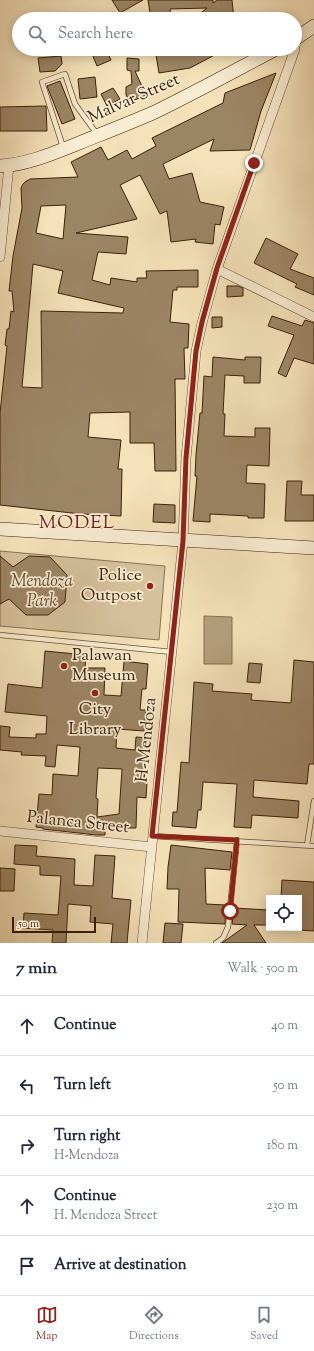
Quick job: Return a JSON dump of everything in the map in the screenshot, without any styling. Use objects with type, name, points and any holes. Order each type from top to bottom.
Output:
[{"type":"main road","points":[[302,37],[314,26]]},
{"type":"main road","name":"Malvar Street","points":[[5,166],[64,149],[154,112],[262,56]]},
{"type":"main road","points":[[0,529],[314,548]]},
{"type":"street","name":"H-Mendoza","points":[[142,943],[183,541],[186,458],[196,351],[202,322],[217,268],[291,56]]},
{"type":"street","points":[[0,257],[5,166]]},
{"type":"street","points":[[217,268],[314,317]]},
{"type":"street","name":"Palanca Street","points":[[0,831],[152,847]]},
{"type":"lane","points":[[64,149],[42,82],[64,74],[75,104],[98,135]]},
{"type":"lane","points":[[0,635],[172,652]]},
{"type":"lane","points":[[307,845],[314,801]]},
{"type":"lane","points":[[152,836],[237,840],[314,846]]},
{"type":"lane","points":[[216,943],[223,938],[228,927],[237,840]]},
{"type":"green space","name":"Mendoza Park","points":[[0,551],[165,566],[159,640],[0,626]]},
{"type":"shaded area","points":[[204,616],[232,617],[232,664],[204,664]]},
{"type":"building","points":[[112,0],[143,0],[122,12],[119,12]]},
{"type":"building","points":[[148,0],[213,0],[213,3],[217,0],[232,0],[233,12],[202,12],[207,8],[170,9],[170,12],[150,12]]},
{"type":"building","points":[[61,56],[62,64],[55,71],[40,72],[38,58]]},
{"type":"building","points":[[93,56],[109,56],[111,60],[97,66]]},
{"type":"building","points":[[156,56],[213,56],[190,68],[159,73]]},
{"type":"building","points":[[127,58],[139,59],[139,71],[135,71],[146,95],[130,102],[126,95],[126,87],[132,84],[131,71],[127,70]]},
{"type":"building","points":[[276,73],[261,111],[250,150],[210,151],[214,139],[163,164],[169,179],[192,173],[200,202],[224,207],[220,225],[215,224],[213,244],[195,242],[196,239],[171,242],[167,211],[160,214],[140,175],[120,185],[137,219],[76,233],[128,237],[126,254],[98,252],[92,280],[110,285],[111,278],[137,282],[137,278],[147,278],[146,271],[198,270],[198,287],[177,287],[177,290],[173,290],[170,322],[189,324],[188,348],[184,348],[185,379],[175,379],[176,471],[155,471],[154,443],[130,443],[130,412],[90,413],[88,437],[121,440],[118,469],[122,469],[121,516],[81,514],[0,505],[0,413],[7,346],[5,345],[7,329],[9,329],[11,311],[14,312],[12,291],[9,291],[13,256],[22,208],[21,188],[23,184],[30,179],[78,177],[71,162],[101,147],[108,160],[127,150],[132,159],[156,146],[152,138],[223,103],[225,93]],"holes":[[[66,205],[63,239],[36,233],[41,206]],[[33,264],[63,271],[58,293],[124,308],[123,313],[41,311],[42,388],[22,387]]]},
{"type":"building","points":[[95,77],[97,97],[80,99],[78,79]]},
{"type":"building","points":[[60,81],[75,119],[62,124],[47,86]]},
{"type":"building","points":[[113,88],[120,99],[107,106],[101,94]]},
{"type":"building","points":[[46,106],[47,131],[0,131],[0,107]]},
{"type":"building","points":[[266,238],[298,254],[290,269],[314,278],[314,295],[295,287],[297,284],[254,263]]},
{"type":"building","points":[[227,286],[238,286],[243,288],[243,296],[227,297]]},
{"type":"building","points":[[272,316],[302,326],[305,320],[314,323],[314,364],[294,358],[286,377],[278,373],[294,335],[268,326]]},
{"type":"building","points":[[212,317],[222,317],[222,327],[212,328]]},
{"type":"building","points":[[213,357],[245,360],[245,357],[261,357],[260,383],[244,383],[244,376],[225,375],[223,414],[225,414],[224,436],[255,437],[255,428],[270,428],[269,466],[247,465],[246,483],[265,484],[264,518],[210,514],[210,522],[193,521],[197,476],[195,476],[196,455],[200,413],[202,413],[204,376],[212,377]]},
{"type":"building","points":[[287,481],[302,481],[301,495],[314,495],[314,521],[285,521]]},
{"type":"building","points":[[154,504],[175,505],[175,523],[153,522]]},
{"type":"building","points":[[0,556],[13,567],[29,556],[50,557],[67,575],[65,602],[48,615],[26,615],[9,599],[0,604]]},
{"type":"building","points":[[45,651],[86,655],[85,668],[105,668],[104,695],[121,696],[124,661],[148,664],[146,689],[142,689],[140,710],[146,710],[144,731],[117,729],[116,748],[135,750],[136,737],[149,738],[148,752],[146,752],[144,782],[147,782],[146,798],[137,797],[136,828],[105,829],[105,835],[96,835],[36,827],[39,794],[52,795],[53,774],[78,776],[80,747],[57,745],[55,767],[45,766],[46,756],[21,755],[22,752],[0,750],[0,726],[10,727],[9,737],[36,738],[36,734],[46,734],[47,716],[5,712],[8,684],[42,688]],"holes":[[[98,768],[122,769],[119,814],[97,817],[98,799],[96,798]]]},
{"type":"building","points":[[294,660],[314,662],[314,764],[309,764],[307,784],[254,780],[253,797],[299,801],[298,818],[252,815],[251,828],[234,827],[237,784],[203,782],[201,810],[198,810],[196,828],[172,826],[173,812],[177,812],[181,762],[189,763],[194,682],[213,684],[212,691],[252,694],[251,700],[291,703]]},
{"type":"building","points":[[249,663],[262,664],[260,683],[247,682]]},
{"type":"building","points":[[15,845],[37,846],[36,856],[75,859],[74,885],[93,886],[95,855],[115,856],[112,898],[131,900],[127,943],[111,943],[113,924],[90,922],[91,906],[68,904],[66,943],[52,943],[53,930],[23,928],[24,913],[58,915],[61,876],[40,875],[40,866],[14,864]]},
{"type":"building","points":[[171,845],[232,852],[230,870],[205,868],[206,904],[225,905],[225,924],[178,922],[179,889],[167,889]]},
{"type":"building","points":[[0,868],[15,869],[14,891],[0,891]]},
{"type":"building","points":[[282,880],[314,882],[314,931],[302,930],[302,895],[281,895]]},
{"type":"building","points":[[234,908],[266,910],[266,925],[254,925],[266,943],[222,943],[247,925],[232,924]]},
{"type":"building","points":[[165,923],[183,924],[181,943],[163,943]]},
{"type":"place","name":"Police Outpost","points":[[150,586]]},
{"type":"place","name":"Palawan Museum","points":[[64,666]]},
{"type":"place","name":"City Library","points":[[95,693]]},
{"type":"district","name":"MODEL","points":[[77,523]]},
{"type":"route","points":[[230,911],[237,840],[152,836],[183,541],[186,458],[196,351],[208,296],[254,163]]}]
